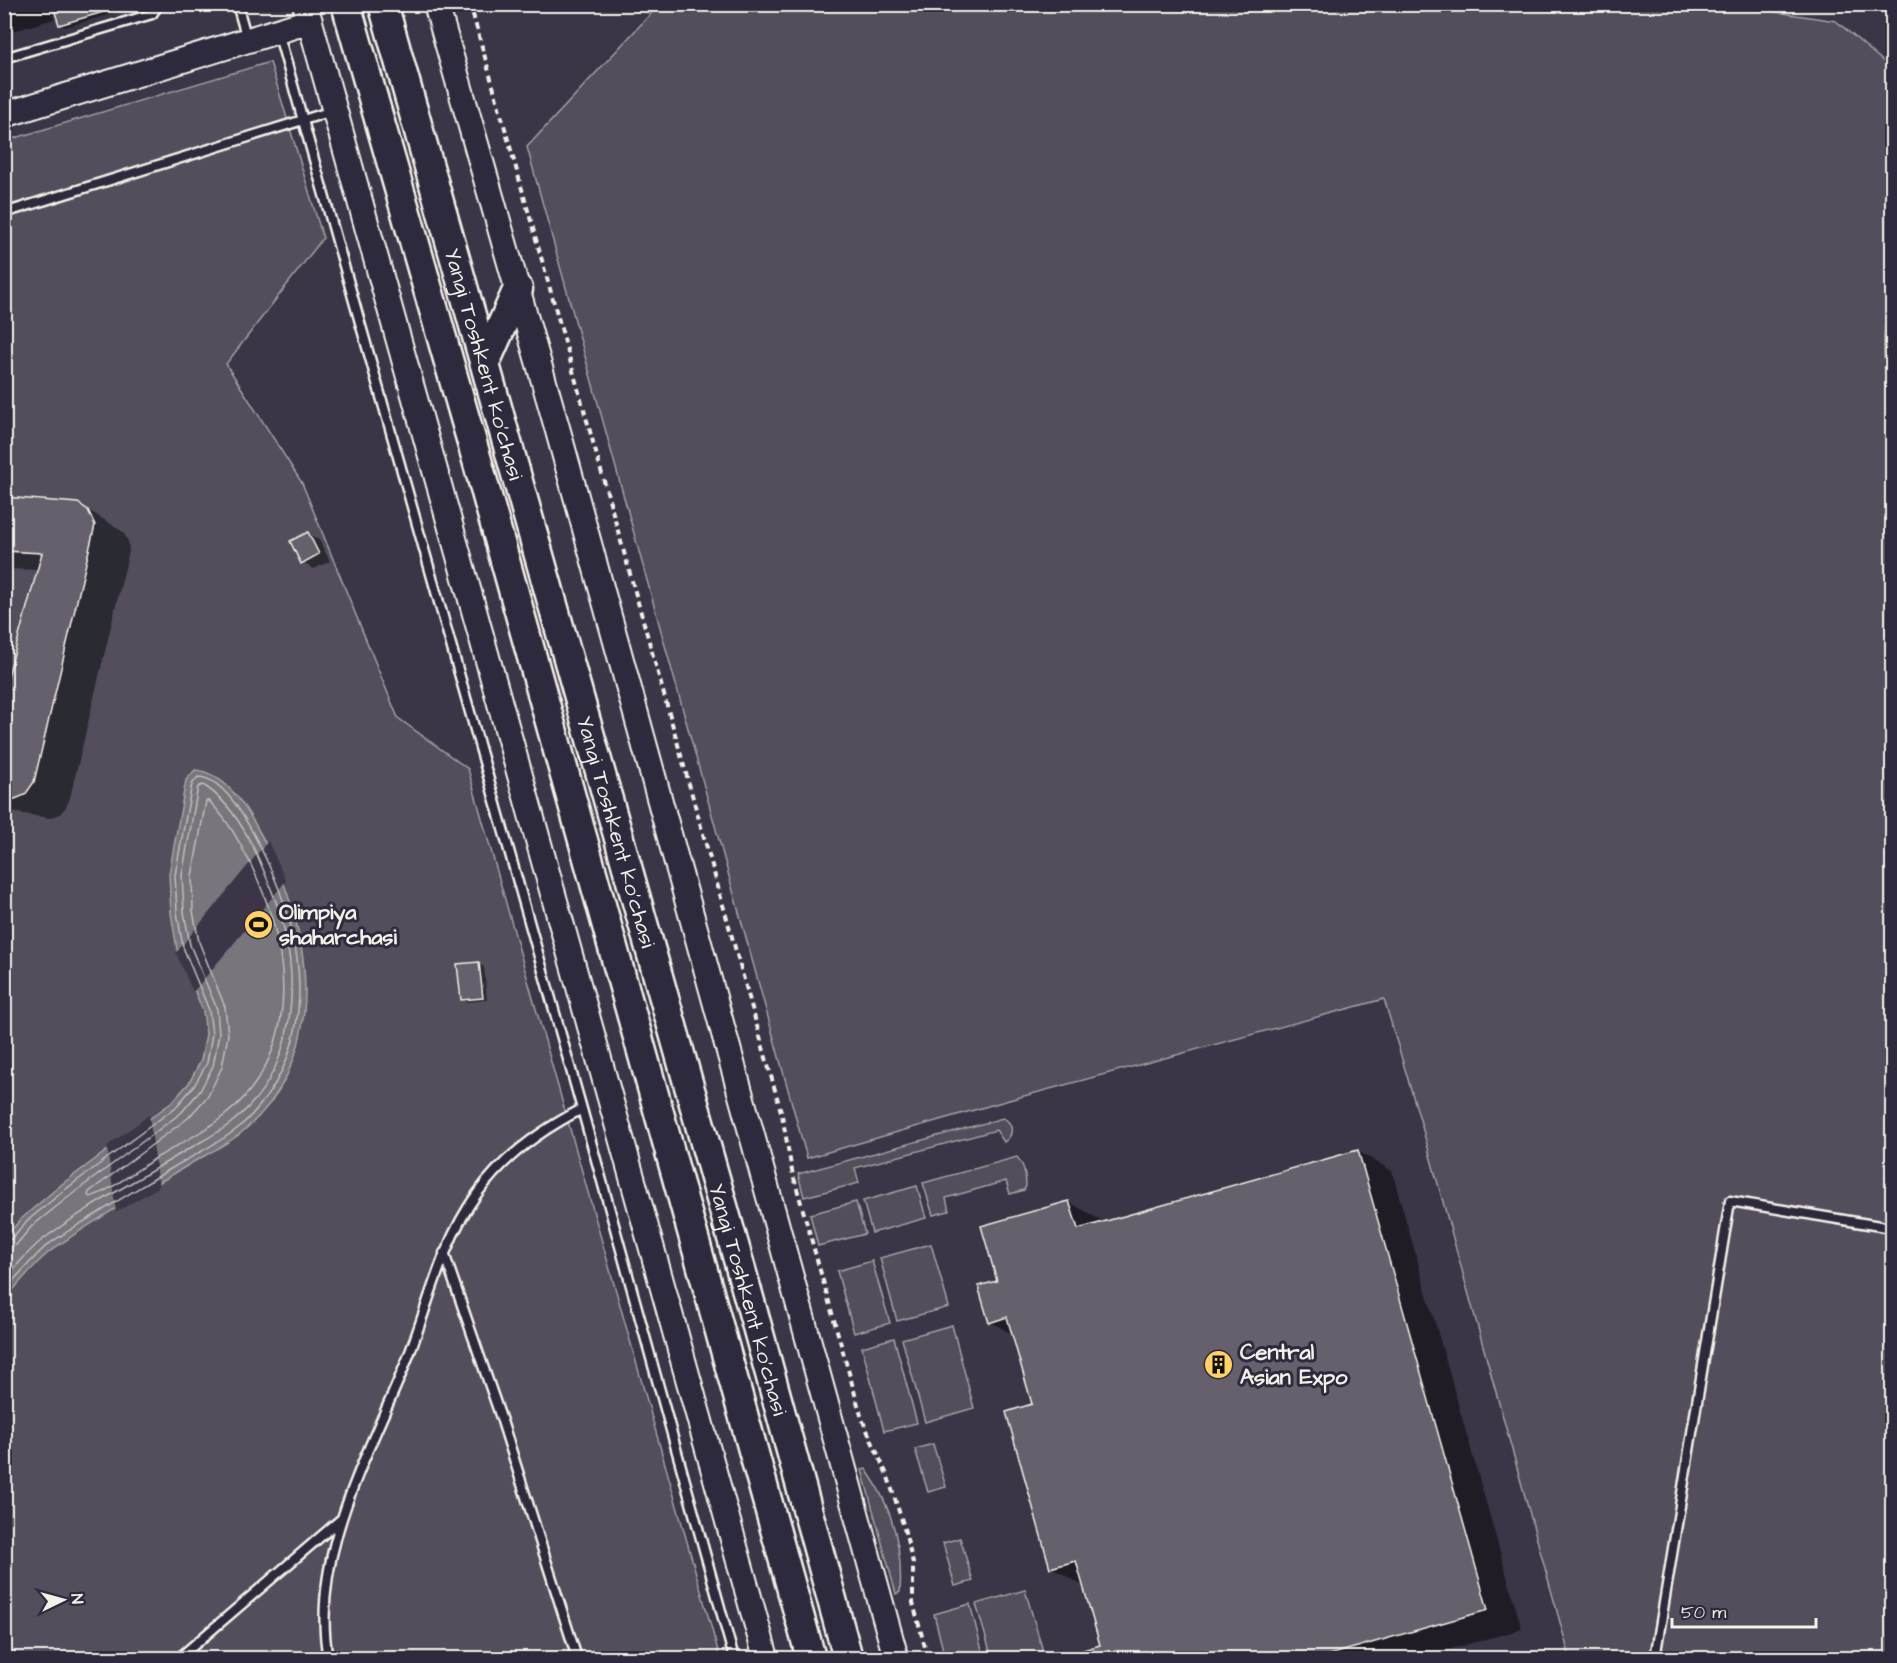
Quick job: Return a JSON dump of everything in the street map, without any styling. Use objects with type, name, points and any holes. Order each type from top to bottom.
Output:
[{"type":"highway","name":"Yangi Toshkent ko‘chasi","points":[[346,4],[477,460],[811,1659]]},
{"type":"highway","name":"Yangi Toshkent ko‘chasi","points":[[382,4],[758,1330],[848,1659]]},
{"type":"highway","points":[[485,363],[518,289]]},
{"type":"main road","points":[[436,4],[518,289],[896,1659]]},
{"type":"main road","points":[[4,115],[278,31],[307,13],[766,1659]]},
{"type":"lane","points":[[4,58],[152,14],[159,4]]},
{"type":"lane","points":[[237,4],[248,40]]},
{"type":"lane","points":[[278,31],[582,1109],[734,1659]]},
{"type":"lane","points":[[4,213],[335,110]]},
{"type":"lane","points":[[328,1659],[324,1628],[326,1601],[334,1547],[341,1520],[359,1468],[407,1359],[444,1252],[466,1209],[492,1175],[527,1141],[552,1124],[582,1109]]},
{"type":"lane","points":[[1655,1659],[1730,1201],[1893,1228]]},
{"type":"lane","points":[[444,1252],[502,1421],[577,1659]]},
{"type":"lane","points":[[179,1659],[341,1520]]},
{"type":"path","points":[[470,4],[776,1093],[792,1171],[862,1419],[888,1477],[903,1524],[913,1563],[913,1603],[928,1659]]},
{"type":"shaded area","points":[[659,5],[1729,5],[1836,21],[1892,69],[1892,301],[1885,328],[1884,362],[1892,426],[1892,1658],[1570,1658],[1421,1123],[1384,999],[1009,1100],[807,1158],[527,147]]},
{"type":"shaded area","name":"Olimpiya shaharchasi","points":[[270,62],[323,238],[226,364],[302,483],[398,718],[468,769],[720,1658],[5,1658],[5,141]]},
{"type":"shaded area","points":[[1003,1118],[1011,1126],[1010,1136],[1004,1142],[996,1130],[855,1168],[859,1183],[804,1197],[798,1174]]},
{"type":"shaded area","points":[[1017,1157],[1025,1174],[1024,1190],[1010,1194],[1006,1181],[946,1198],[949,1211],[933,1215],[923,1183]]},
{"type":"shaded area","points":[[917,1186],[926,1218],[872,1233],[863,1201]]},
{"type":"shaded area","points":[[856,1202],[865,1234],[818,1246],[810,1214]]},
{"type":"shaded area","points":[[931,1244],[949,1307],[897,1321],[880,1258]]},
{"type":"shaded area","points":[[872,1261],[890,1323],[854,1333],[837,1271]]},
{"type":"shaded area","points":[[952,1325],[974,1408],[925,1422],[902,1339]]},
{"type":"shaded area","points":[[894,1338],[917,1423],[884,1431],[862,1347]]},
{"type":"shaded area","points":[[933,1444],[946,1487],[928,1492],[915,1449]]},
{"type":"shaded area","points":[[866,1469],[883,1498],[894,1528],[900,1559],[900,1592],[896,1594],[862,1470]]},
{"type":"shaded area","points":[[960,1538],[973,1581],[955,1586],[943,1543]]},
{"type":"shaded area","points":[[1025,1590],[1045,1658],[992,1658],[976,1604]]},
{"type":"shaded area","points":[[970,1604],[984,1658],[945,1658],[934,1614]]},
{"type":"water","points":[[195,770],[208,773],[220,780],[241,802],[265,842],[286,889],[297,926],[304,964],[305,1001],[300,1038],[288,1072],[269,1104],[241,1133],[69,1238],[39,1261],[5,1299],[5,1237],[23,1217],[62,1184],[172,1102],[189,1083],[201,1060],[206,1034],[203,1011],[177,949],[171,913],[169,874],[186,780]]},
{"type":"pier","points":[[268,841],[286,881],[193,992],[176,953]]},
{"type":"pier","points":[[149,1115],[159,1187],[116,1212],[107,1146]]},
{"type":"building","points":[[69,4],[114,4],[114,9],[59,25],[54,9]]},
{"type":"building","points":[[4,497],[78,503],[88,510],[95,525],[34,782],[25,795],[15,799],[4,799],[4,690],[42,553],[4,551]]},
{"type":"building","points":[[308,532],[319,554],[301,564],[290,541]]},
{"type":"building","points":[[479,962],[483,998],[461,1000],[457,964]]},
{"type":"building","name":"Central Asian Expo","points":[[1358,1150],[1488,1610],[1315,1659],[1070,1659],[1070,1654],[1100,1645],[1076,1561],[1050,1568],[1006,1412],[1032,1404],[1007,1317],[989,1323],[978,1286],[997,1281],[981,1226],[1069,1201],[1078,1229]]},
{"type":"place","name":"Olimpiya shaharchasi","points":[[258,924]]},
{"type":"place","name":"Central Asian Expo","points":[[1219,1364]]}]
